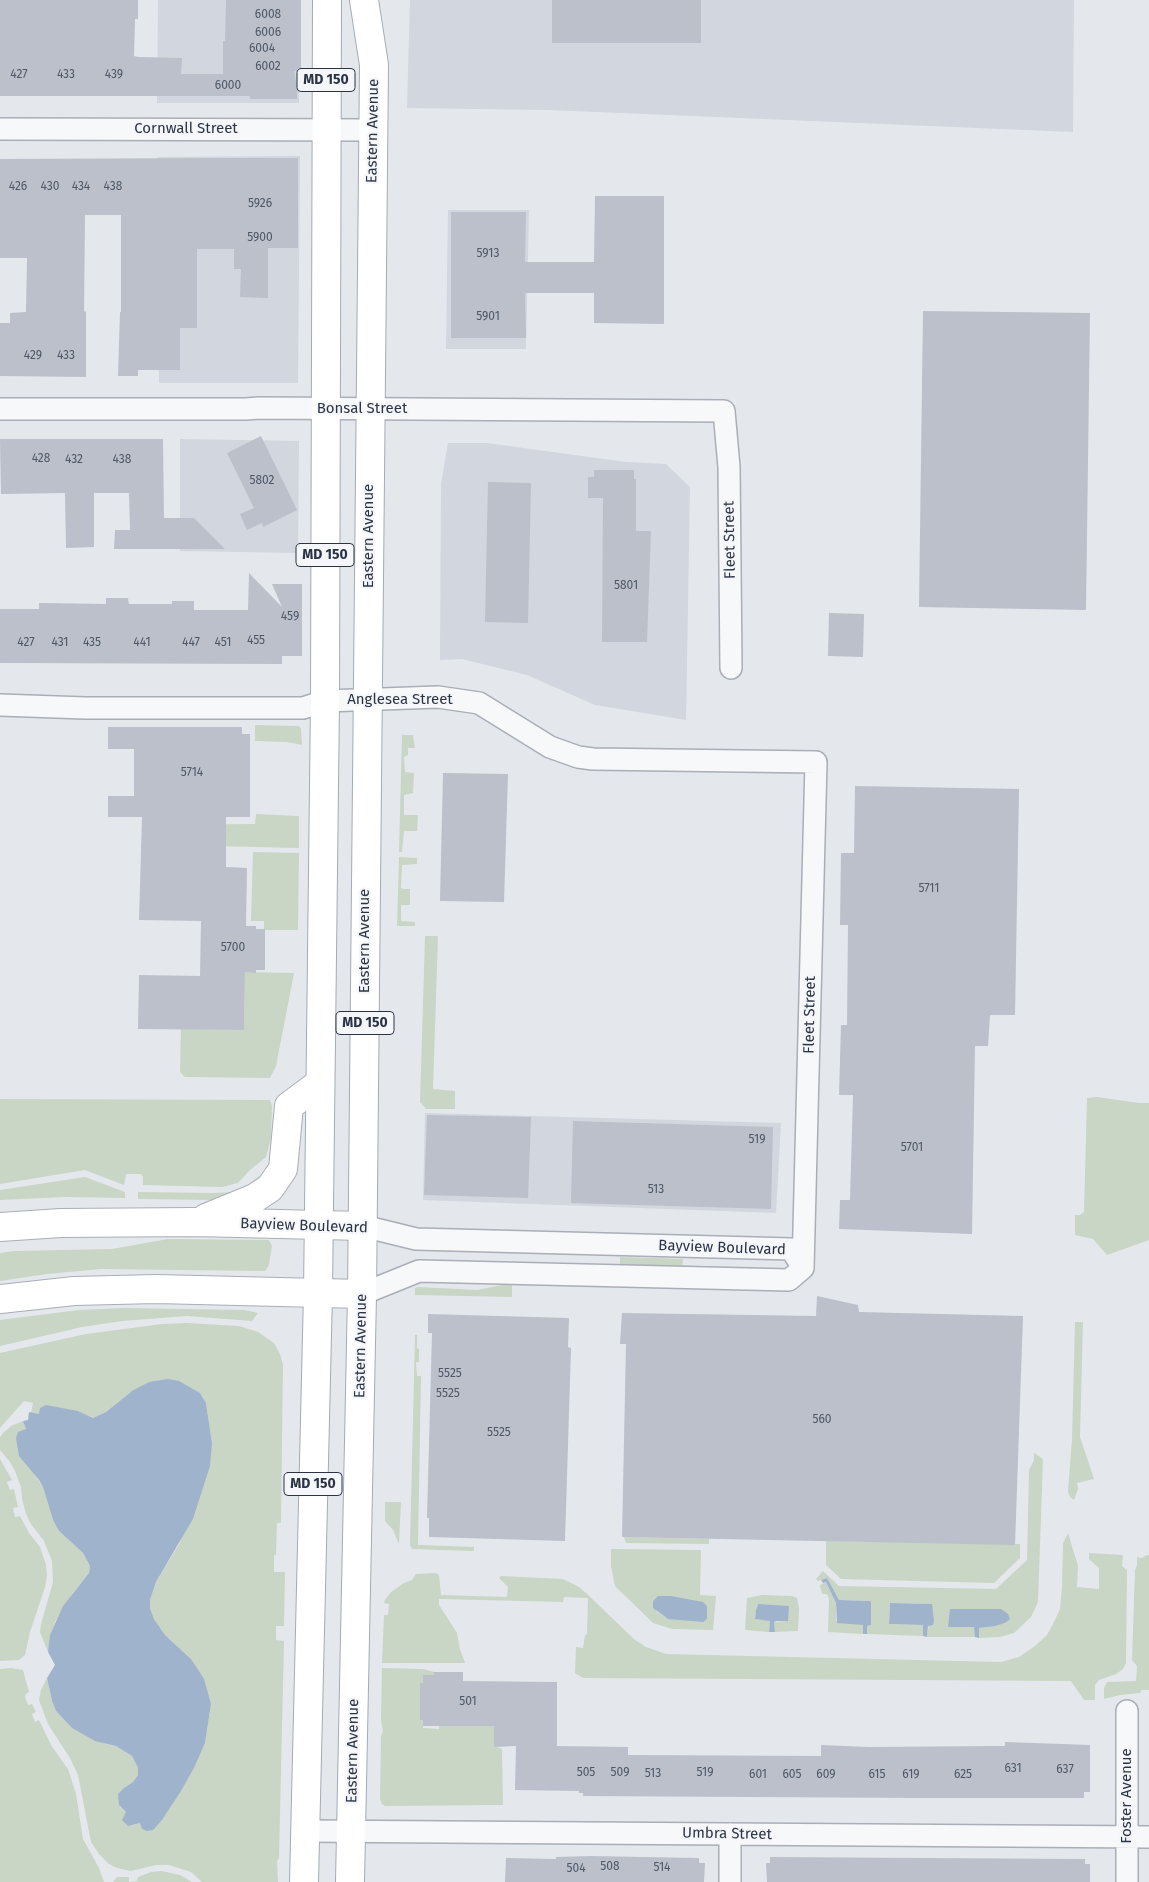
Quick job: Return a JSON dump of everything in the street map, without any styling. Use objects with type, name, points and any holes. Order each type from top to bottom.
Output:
[{"type":"main road","name":"MD 150","points":[[304,1882],[318,1293],[325,701],[327,0]]},
{"type":"main road","name":"Eastern Avenue","points":[[350,1882],[363,1226],[374,65],[364,0]]},
{"type":"main road","points":[[374,65],[380,0]]},
{"type":"main road","points":[[195,1222],[255,1198],[270,1188],[283,1169],[289,1106],[320,1083]]},
{"type":"main road","name":"Bayview Boulevard","points":[[1,1226],[61,1223],[195,1222],[363,1226]]},
{"type":"main road","name":"Bayview Boulevard","points":[[0,1299],[74,1291],[147,1289],[362,1294]]},
{"type":"street","name":"Cornwall Street","points":[[0,129],[302,128],[372,130]]},
{"type":"street","name":"Bonsal Street","points":[[0,409],[724,411]]},
{"type":"street","name":"Fleet Street","points":[[724,411],[729,467],[731,668]]},
{"type":"street","name":"Anglesea Street","points":[[0,705],[86,708],[303,708],[325,701],[438,697],[479,703],[550,747],[578,757],[593,759],[816,762]]},
{"type":"street","name":"Fleet Street","points":[[803,1268],[816,762]]},
{"type":"street","name":"Bayview Boulevard","points":[[362,1294],[419,1271],[790,1280],[803,1268],[791,1249],[416,1239],[363,1226]]},
{"type":"street","name":"Foster Avenue","points":[[1127,1710],[1127,1882]]},
{"type":"street","name":"Umbra Street","points":[[305,1831],[1149,1837]]},
{"type":"street","points":[[730,1834],[730,1882]]},
{"type":"shaded area","points":[[158,0],[300,0],[299,103],[157,103]]},
{"type":"shaded area","points":[[410,0],[1074,0],[1073,132],[549,110],[407,108]]},
{"type":"shaded area","points":[[300,156],[298,383],[159,383],[158,157]]},
{"type":"shaded area","points":[[448,210],[529,210],[526,349],[446,349]]},
{"type":"shaded area","points":[[180,439],[299,441],[298,553],[180,551]]},
{"type":"shaded area","points":[[448,443],[487,443],[626,462],[666,464],[690,487],[686,720],[595,705],[527,675],[462,659],[440,660],[441,484]]},
{"type":"shaded area","points":[[425,1113],[781,1123],[776,1213],[423,1200]]},
{"type":"green space","points":[[255,725],[298,726],[301,728],[302,745],[287,742],[255,741]]},
{"type":"green space","points":[[402,735],[413,735],[415,748],[408,748],[408,755],[404,757],[405,772],[414,773],[413,793],[404,795],[404,815],[418,815],[417,831],[404,831],[402,852],[399,852]]},
{"type":"green space","points":[[256,814],[299,816],[299,848],[169,845],[152,825],[255,824]]},
{"type":"green space","points":[[253,852],[299,853],[298,930],[266,930],[264,929],[264,921],[251,921]]},
{"type":"green space","points":[[399,857],[417,858],[417,864],[402,865],[401,888],[410,889],[410,905],[401,905],[401,921],[415,922],[415,926],[397,926]]},
{"type":"green space","points":[[425,936],[438,936],[433,1089],[455,1091],[455,1109],[426,1109],[420,1102]]},
{"type":"green space","points":[[245,972],[294,973],[276,1066],[270,1078],[185,1077],[180,1071],[181,1029],[244,1030]]},
{"type":"green space","points":[[1097,1097],[1149,1103],[1149,1240],[1107,1255],[1093,1239],[1075,1235],[1075,1215],[1080,1215],[1084,1212],[1087,1098]]},
{"type":"green space","points":[[0,1099],[270,1100],[272,1106],[271,1138],[266,1157],[238,1183],[222,1187],[143,1185],[141,1174],[126,1174],[124,1185],[85,1170],[0,1184]]},
{"type":"green space","points":[[259,1176],[260,1183],[218,1200],[138,1199],[138,1192],[235,1192],[244,1188]]},
{"type":"green space","points":[[85,1177],[125,1192],[125,1198],[66,1197],[0,1200],[0,1190]]},
{"type":"green space","points":[[168,1239],[269,1240],[272,1246],[269,1265],[265,1271],[101,1269],[0,1281],[0,1253],[112,1249]]},
{"type":"green space","points":[[620,1257],[683,1259],[682,1269],[620,1267]]},
{"type":"green space","points":[[512,1283],[512,1297],[415,1295],[415,1288],[418,1287],[477,1290]]},
{"type":"green space","points":[[125,1308],[245,1310],[258,1313],[252,1321],[187,1316],[122,1321],[82,1327],[0,1346],[0,1320],[79,1310]]},
{"type":"green space","points":[[1075,1322],[1083,1322],[1080,1437],[1094,1479],[1077,1483],[1078,1489],[1074,1500],[1068,1492],[1072,1439]]},
{"type":"green space","points":[[187,1323],[239,1326],[258,1332],[274,1343],[283,1364],[281,1523],[277,1523],[276,1555],[274,1555],[274,1572],[285,1572],[284,1626],[276,1626],[276,1640],[284,1641],[279,1858],[277,1861],[278,1882],[202,1882],[191,1872],[169,1865],[156,1865],[131,1871],[109,1864],[91,1842],[78,1775],[70,1758],[48,1724],[39,1700],[41,1690],[47,1678],[56,1711],[72,1728],[106,1744],[116,1746],[132,1756],[138,1768],[138,1775],[133,1782],[124,1788],[120,1807],[126,1812],[132,1825],[140,1823],[195,1766],[205,1743],[211,1704],[191,1659],[165,1635],[154,1619],[150,1608],[150,1600],[156,1582],[180,1543],[212,1443],[206,1403],[200,1393],[132,1391],[106,1412],[93,1418],[78,1411],[39,1415],[31,1413],[33,1403],[24,1401],[0,1428],[0,1353],[86,1334],[162,1324]]},
{"type":"green space","points":[[415,1335],[417,1335],[417,1348],[419,1349],[419,1362],[416,1362],[417,1376],[421,1376],[418,1545],[474,1547],[474,1551],[412,1549],[410,1545]]},
{"type":"green space","points":[[23,1421],[34,1474],[43,1487],[53,1520],[59,1531],[83,1553],[90,1566],[89,1573],[72,1594],[55,1622],[48,1652],[40,1632],[53,1582],[52,1561],[44,1541],[26,1514],[21,1487],[15,1471],[0,1450],[0,1437],[3,1433],[11,1426]]},
{"type":"green space","points":[[1034,1453],[1043,1459],[1038,1602],[1031,1617],[1014,1633],[1000,1637],[979,1638],[979,1628],[1006,1623],[996,1609],[950,1609],[975,1627],[975,1637],[927,1637],[932,1604],[890,1603],[889,1624],[924,1625],[923,1636],[867,1634],[867,1626],[871,1625],[871,1602],[839,1600],[827,1578],[818,1581],[816,1579],[823,1571],[839,1586],[996,1589],[1027,1560],[1029,1470],[1034,1460]]},
{"type":"green space","points":[[0,1459],[12,1480],[7,1482],[10,1490],[14,1489],[18,1507],[13,1508],[15,1517],[20,1516],[29,1533],[40,1547],[47,1575],[25,1655],[19,1660],[0,1661]]},
{"type":"green space","points":[[385,1502],[401,1502],[399,1544],[393,1530],[385,1521]]},
{"type":"green space","points":[[1068,1533],[1078,1566],[1077,1587],[1099,1589],[1099,1568],[1089,1559],[1089,1553],[1123,1555],[1122,1566],[1127,1570],[1126,1663],[1123,1669],[1116,1674],[1099,1680],[1095,1685],[1095,1700],[1084,1700],[1071,1681],[583,1678],[575,1673],[576,1647],[583,1648],[585,1635],[587,1634],[588,1598],[564,1597],[563,1602],[439,1599],[439,1605],[457,1633],[465,1663],[382,1663],[384,1615],[388,1615],[389,1604],[384,1603],[385,1600],[391,1592],[412,1580],[416,1574],[436,1573],[439,1575],[441,1595],[507,1597],[508,1587],[499,1578],[501,1576],[563,1579],[579,1587],[634,1639],[646,1647],[666,1654],[1001,1662],[1019,1657],[1035,1646],[1047,1635],[1054,1622],[1060,1609],[1063,1543]]},
{"type":"green space","points":[[624,1537],[709,1539],[709,1544],[626,1543]]},
{"type":"green space","points":[[826,1541],[1020,1544],[1020,1558],[994,1583],[841,1579],[826,1565]]},
{"type":"green space","points":[[611,1549],[701,1550],[700,1595],[716,1596],[713,1630],[672,1629],[653,1623],[615,1586],[611,1566]],"holes":[[[658,1596],[678,1598],[668,1619],[656,1611]]]},
{"type":"green space","points":[[1149,1555],[1149,1690],[1104,1699],[1104,1688],[1107,1682],[1136,1681],[1137,1666],[1132,1660],[1135,1570],[1137,1557],[1142,1558]]},
{"type":"green space","points":[[826,1582],[836,1603],[836,1621],[863,1625],[863,1634],[828,1632],[829,1599],[827,1594],[822,1594],[820,1585]]},
{"type":"green space","points":[[762,1595],[792,1596],[797,1598],[799,1608],[798,1631],[775,1632],[774,1622],[786,1621],[757,1605],[755,1618],[770,1620],[769,1632],[745,1630],[747,1598]]},
{"type":"green space","points":[[382,1668],[423,1669],[434,1672],[434,1675],[423,1683],[420,1720],[423,1720],[423,1728],[439,1729],[439,1726],[494,1726],[494,1746],[502,1749],[503,1805],[385,1806],[382,1804],[380,1799],[381,1736],[383,1730],[381,1720]]},
{"type":"green space","points":[[0,1669],[23,1670],[29,1692],[25,1697],[28,1705],[32,1704],[36,1712],[32,1714],[35,1722],[39,1720],[51,1745],[68,1769],[76,1794],[83,1839],[99,1868],[104,1882],[0,1882]]},
{"type":"green space","points":[[162,1871],[180,1875],[192,1882],[129,1882],[137,1881],[138,1877],[151,1872]]},
{"type":"green space","points":[[117,1877],[129,1877],[129,1882],[113,1882]]},
{"type":"water","points":[[168,1379],[179,1381],[200,1393],[206,1403],[212,1443],[210,1466],[193,1519],[156,1582],[150,1600],[150,1608],[154,1619],[165,1635],[191,1659],[204,1679],[211,1704],[205,1743],[195,1766],[162,1820],[153,1830],[147,1831],[142,1829],[140,1823],[128,1826],[122,1820],[126,1812],[119,1805],[118,1794],[133,1782],[138,1775],[138,1768],[132,1756],[116,1746],[95,1741],[72,1728],[56,1711],[52,1701],[47,1678],[55,1665],[48,1652],[50,1635],[63,1606],[89,1573],[90,1566],[83,1553],[59,1531],[53,1520],[43,1487],[19,1456],[16,1438],[18,1432],[26,1429],[23,1421],[28,1420],[29,1412],[39,1414],[40,1408],[46,1405],[78,1411],[93,1418],[106,1412],[132,1391],[149,1382]]},
{"type":"water","points":[[827,1578],[839,1600],[871,1602],[871,1625],[867,1626],[867,1634],[863,1634],[863,1625],[837,1623],[836,1603],[826,1582],[823,1583],[821,1580]]},
{"type":"water","points":[[658,1596],[671,1596],[703,1602],[707,1606],[707,1619],[703,1622],[668,1619],[653,1608],[653,1601]]},
{"type":"water","points":[[890,1603],[932,1604],[934,1621],[933,1625],[928,1626],[927,1637],[923,1636],[923,1625],[889,1624]]},
{"type":"water","points":[[758,1604],[789,1606],[788,1621],[774,1622],[775,1632],[769,1632],[770,1621],[755,1619]]},
{"type":"water","points":[[950,1609],[1001,1609],[1008,1614],[1010,1619],[1005,1623],[995,1626],[979,1628],[979,1638],[975,1637],[974,1627],[948,1627]]},
{"type":"building","points":[[0,0],[138,0],[138,19],[135,19],[134,56],[182,58],[181,74],[223,74],[226,0],[301,0],[301,71],[294,71],[297,99],[250,99],[250,96],[0,96]]},
{"type":"building","points":[[552,0],[701,0],[701,43],[552,43]]},
{"type":"building","points":[[298,158],[298,248],[268,248],[268,298],[240,297],[241,269],[234,269],[234,249],[197,249],[197,328],[180,328],[180,370],[138,370],[138,376],[118,376],[121,312],[121,215],[85,215],[84,311],[86,312],[86,377],[0,376],[0,323],[10,323],[10,313],[26,312],[27,258],[0,258],[0,159]]},
{"type":"building","points":[[595,196],[664,196],[664,324],[594,323],[594,293],[525,293],[526,338],[451,338],[451,212],[526,212],[525,262],[594,262]]},
{"type":"building","points":[[923,311],[1090,313],[1086,610],[919,607]]},
{"type":"building","points":[[261,436],[297,510],[263,527],[262,523],[247,530],[240,514],[254,508],[227,453]]},
{"type":"building","points":[[0,439],[163,439],[164,518],[194,518],[225,549],[114,549],[115,530],[130,530],[129,493],[94,493],[94,547],[66,548],[65,493],[1,494]]},
{"type":"building","points":[[594,470],[634,470],[634,479],[636,479],[636,531],[651,531],[647,642],[602,642],[603,498],[588,498],[588,477],[594,477]]},
{"type":"building","points":[[488,482],[531,483],[528,623],[485,622]]},
{"type":"building","points":[[249,573],[282,607],[272,584],[302,584],[302,656],[282,656],[282,664],[0,663],[0,609],[39,609],[39,603],[106,604],[106,598],[128,598],[129,604],[172,604],[172,601],[194,601],[194,610],[248,610]]},
{"type":"building","points":[[829,613],[864,614],[863,657],[828,656]]},
{"type":"building","points":[[108,727],[242,727],[242,734],[250,734],[250,817],[226,817],[226,867],[247,868],[246,926],[256,926],[256,929],[265,929],[265,970],[256,970],[256,973],[245,972],[244,1030],[138,1029],[139,975],[200,976],[201,921],[139,920],[142,817],[108,817],[108,796],[134,796],[134,749],[108,749]]},
{"type":"building","points":[[443,773],[508,774],[504,902],[440,901]]},
{"type":"building","points":[[855,786],[1019,789],[1015,1015],[990,1015],[988,1046],[975,1046],[972,1234],[839,1229],[840,1200],[850,1200],[853,1095],[839,1095],[841,1025],[847,1025],[848,925],[840,925],[841,853],[854,853]]},
{"type":"building","points":[[427,1115],[531,1117],[528,1198],[424,1195]]},
{"type":"building","points":[[573,1121],[773,1127],[771,1209],[571,1203]]},
{"type":"building","points":[[817,1296],[858,1305],[859,1312],[1023,1316],[1015,1545],[622,1537],[626,1344],[620,1344],[622,1313],[816,1316]]},
{"type":"building","points":[[428,1314],[569,1318],[568,1347],[571,1348],[565,1541],[429,1537],[429,1518],[427,1518],[432,1333],[428,1333]]},
{"type":"building","points":[[434,1672],[463,1672],[463,1681],[557,1682],[557,1746],[628,1747],[628,1755],[821,1756],[821,1745],[869,1747],[1005,1746],[1005,1742],[1090,1745],[1090,1792],[1084,1792],[1084,1798],[920,1798],[583,1796],[583,1793],[579,1793],[579,1791],[515,1790],[516,1746],[494,1747],[494,1726],[423,1726],[423,1720],[420,1720],[420,1683],[423,1683],[423,1675],[434,1675]]},
{"type":"building","points":[[556,1857],[699,1858],[699,1863],[705,1863],[704,1882],[505,1882],[506,1858],[556,1859]]},
{"type":"building","points":[[770,1857],[1085,1859],[1085,1864],[1090,1864],[1090,1882],[767,1882],[766,1863],[770,1863]]}]
